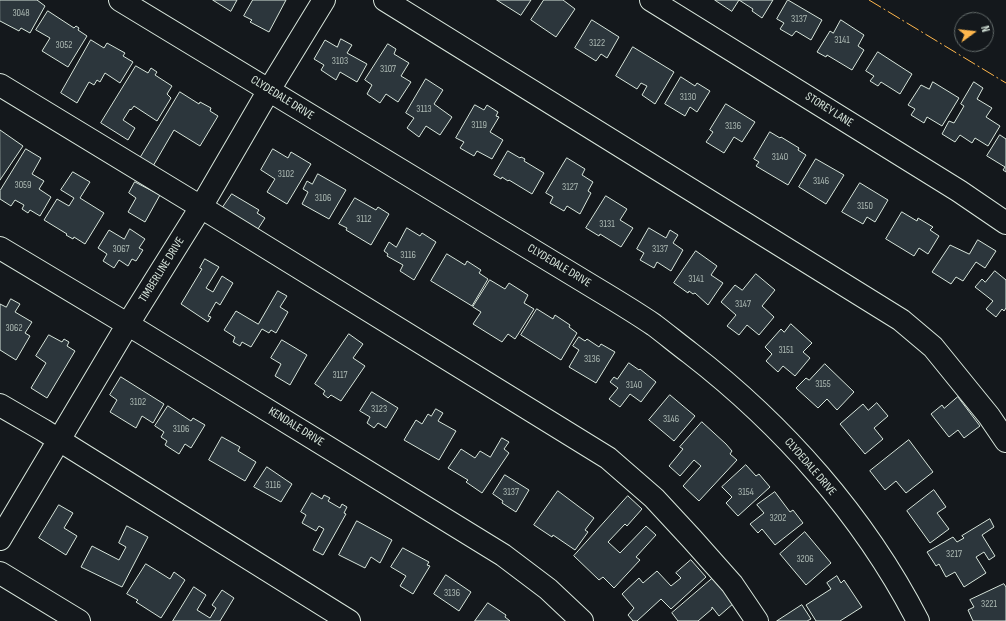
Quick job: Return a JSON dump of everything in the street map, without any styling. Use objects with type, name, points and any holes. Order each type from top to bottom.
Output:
[{"type":"street","name":"CLYDEDALE DRIVE","points":[[120,0],[595,288],[655,326],[711,369],[765,416],[812,466],[865,535],[901,588],[918,621]]},
{"type":"street","name":"TIMBERLINE DRIVE","points":[[0,539],[128,324],[201,207],[269,90],[324,0]]},
{"type":"street","points":[[385,0],[902,320],[933,347],[989,416],[1006,441]]},
{"type":"street","name":"STOREY LANE","points":[[651,0],[959,191],[1006,222]]},
{"type":"street","points":[[0,85],[608,458],[654,498],[692,539],[732,584],[757,621]]},
{"type":"street","name":"KENDALE DRIVE","points":[[0,248],[128,324],[503,555],[548,589],[582,621]]},
{"type":"street","points":[[0,405],[60,440],[349,621]]},
{"type":"street","points":[[0,573],[79,621]]},
{"type":"building","points":[[0,0],[37,0],[45,6],[30,33],[21,28],[19,31],[0,21]]},
{"type":"building","points":[[213,0],[237,0],[231,11]]},
{"type":"building","points":[[253,0],[286,0],[269,32],[250,22],[252,20],[244,16]]},
{"type":"building","points":[[497,0],[531,0],[521,15]]},
{"type":"building","points":[[544,0],[563,0],[575,9],[556,37],[531,20]]},
{"type":"building","points":[[715,0],[739,0],[732,11]]},
{"type":"building","points":[[739,0],[773,0],[762,18],[752,11],[753,9]]},
{"type":"building","points":[[788,0],[822,20],[811,40],[796,31],[792,36],[780,29],[784,23],[777,19]]},
{"type":"building","points":[[48,11],[74,28],[76,26],[79,28],[78,30],[87,36],[68,67],[42,51],[50,38],[36,30]]},
{"type":"building","points":[[592,20],[619,37],[607,58],[601,54],[596,61],[575,48]]},
{"type":"building","points":[[841,20],[864,35],[858,46],[864,50],[852,70],[827,55],[826,57],[817,52],[830,31],[833,33]]},
{"type":"building","points":[[341,39],[352,45],[347,53],[367,64],[357,82],[340,72],[336,80],[321,70],[324,65],[314,59],[325,40],[337,47]]},
{"type":"building","points":[[91,40],[104,48],[107,43],[125,53],[123,56],[133,62],[120,83],[105,73],[100,82],[97,80],[94,85],[89,82],[77,103],[61,93]]},
{"type":"building","points":[[388,44],[396,49],[394,54],[409,63],[401,76],[411,82],[398,102],[386,94],[380,103],[367,94],[372,85],[365,80]]},
{"type":"building","points":[[633,47],[674,72],[655,104],[642,95],[647,86],[641,83],[637,89],[616,76]]},
{"type":"building","points":[[878,52],[912,74],[900,94],[881,82],[878,86],[870,81],[874,76],[866,71]]},
{"type":"building","points":[[136,66],[148,73],[151,68],[157,72],[155,75],[172,86],[167,94],[171,98],[157,121],[134,106],[131,110],[130,109],[123,120],[135,128],[128,140],[101,123]]},
{"type":"building","points":[[681,77],[695,86],[697,83],[710,91],[697,112],[690,107],[685,116],[665,104]]},
{"type":"building","points":[[426,79],[443,90],[434,104],[452,117],[440,135],[426,126],[419,137],[407,128],[414,118],[406,113]]},
{"type":"building","points":[[933,82],[959,98],[942,126],[927,117],[924,123],[911,115],[915,109],[908,105],[921,85],[929,89]]},
{"type":"building","points":[[974,82],[983,88],[977,99],[992,108],[986,117],[1000,126],[988,146],[975,138],[972,143],[960,135],[955,142],[942,134],[949,121],[954,123],[964,106],[961,104]]},
{"type":"building","points":[[180,92],[199,104],[200,102],[211,108],[210,111],[218,116],[200,146],[174,130],[149,173],[136,165]]},
{"type":"building","points":[[726,104],[755,122],[742,142],[734,137],[724,153],[706,142],[713,132],[710,130]]},
{"type":"building","points":[[475,105],[484,110],[487,105],[498,112],[496,116],[499,117],[490,132],[503,140],[492,159],[477,151],[474,156],[460,148],[464,142],[456,138]]},
{"type":"building","points":[[0,130],[23,146],[0,180]]},
{"type":"building","points":[[770,132],[799,148],[798,150],[806,155],[788,185],[756,166],[759,162],[754,159]]},
{"type":"building","points":[[1000,135],[1006,139],[1006,172],[1003,170],[1005,167],[987,156]]},
{"type":"building","points":[[26,149],[41,158],[32,174],[44,181],[39,189],[51,197],[40,216],[30,210],[28,213],[22,209],[24,205],[15,200],[11,206],[0,199],[0,191]]},
{"type":"building","points":[[273,149],[288,158],[291,152],[311,164],[287,204],[267,192],[275,179],[261,170]]},
{"type":"building","points":[[508,151],[520,158],[525,159],[524,161],[544,173],[532,194],[509,180],[508,181],[502,177],[501,179],[494,175]]},
{"type":"building","points":[[567,158],[585,169],[582,175],[593,182],[588,191],[591,193],[580,214],[567,206],[564,211],[550,203],[553,197],[546,193]]},
{"type":"building","points":[[816,159],[844,175],[826,204],[799,187]]},
{"type":"building","points":[[73,172],[90,182],[80,198],[104,213],[85,244],[74,237],[73,239],[66,235],[67,234],[44,220],[57,199],[69,206],[74,198],[61,190]]},
{"type":"building","points":[[318,174],[346,190],[329,219],[302,204],[308,192],[303,189],[307,181],[312,184]]},
{"type":"building","points":[[135,182],[160,195],[145,222],[128,212],[136,198],[129,193]]},
{"type":"building","points":[[860,183],[888,200],[875,222],[867,217],[863,224],[842,212]]},
{"type":"building","points":[[232,194],[259,210],[257,213],[265,218],[256,232],[221,210]]},
{"type":"building","points":[[606,196],[627,209],[620,220],[633,228],[621,247],[600,234],[599,236],[586,228]]},
{"type":"building","points":[[355,198],[376,210],[378,207],[389,214],[371,245],[339,224]]},
{"type":"building","points":[[902,212],[917,221],[918,218],[933,227],[930,230],[939,236],[928,254],[919,248],[914,256],[886,239]]},
{"type":"building","points":[[407,228],[420,236],[422,233],[436,242],[414,280],[400,271],[403,265],[387,256],[388,254],[384,251],[389,242],[396,247]]},
{"type":"building","points":[[649,228],[666,238],[670,230],[678,235],[673,243],[683,250],[671,271],[657,262],[654,268],[640,260],[644,253],[637,249]]},
{"type":"building","points":[[130,229],[145,239],[139,248],[143,250],[136,261],[132,259],[128,266],[119,260],[114,268],[103,261],[107,254],[98,248],[109,230],[124,239]]},
{"type":"building","points":[[978,240],[996,251],[985,268],[976,262],[963,281],[956,277],[951,284],[932,272],[950,245],[969,254]]},
{"type":"building","points":[[696,251],[717,266],[711,275],[723,283],[708,305],[695,293],[693,294],[689,291],[688,293],[674,283]]},
{"type":"building","points":[[447,254],[465,265],[467,261],[481,270],[479,273],[488,279],[472,306],[431,281]]},
{"type":"building","points":[[205,259],[219,267],[206,288],[213,292],[222,276],[233,283],[220,305],[216,302],[208,316],[211,317],[208,322],[181,304],[202,269],[200,268]]},
{"type":"building","points":[[995,271],[1006,280],[1006,308],[1004,311],[1002,309],[996,317],[986,309],[993,301],[975,287],[982,279],[985,282]]},
{"type":"building","points":[[756,274],[775,290],[762,306],[774,317],[759,335],[747,325],[739,335],[727,326],[736,315],[721,302],[735,285],[742,290]]},
{"type":"building","points":[[490,280],[505,289],[509,283],[528,295],[524,303],[534,309],[515,339],[508,334],[502,342],[473,324],[481,312],[473,307]]},
{"type":"building","points":[[278,291],[287,296],[280,307],[288,312],[276,333],[271,330],[269,333],[262,329],[251,347],[242,342],[240,346],[233,342],[235,337],[224,330],[236,311],[258,324]]},
{"type":"building","points":[[11,299],[20,304],[15,312],[32,322],[25,333],[30,336],[16,360],[0,350],[0,304],[6,307]]},
{"type":"building","points":[[537,309],[553,319],[555,315],[570,325],[569,327],[577,333],[561,360],[521,335]]},
{"type":"building","points":[[791,324],[812,343],[803,352],[810,358],[795,376],[783,366],[778,372],[766,361],[772,354],[765,347],[781,329],[784,332]]},
{"type":"building","points":[[349,334],[363,344],[353,358],[365,366],[341,401],[331,395],[328,398],[323,394],[325,391],[315,384]]},
{"type":"building","points":[[49,335],[62,342],[64,339],[69,342],[67,346],[75,351],[47,398],[31,388],[46,363],[36,356]]},
{"type":"building","points":[[579,337],[585,341],[587,339],[599,347],[601,344],[615,352],[596,383],[569,367],[579,350],[573,346]]},
{"type":"building","points":[[282,340],[307,355],[290,385],[275,376],[281,364],[271,358]]},
{"type":"building","points":[[629,363],[639,370],[640,369],[656,382],[641,402],[630,394],[620,407],[609,399],[618,388],[610,382],[614,377],[617,379]]},
{"type":"building","points":[[825,364],[854,392],[837,410],[827,399],[818,408],[796,388],[806,378],[809,380]]},
{"type":"building","points":[[121,377],[164,404],[153,423],[142,416],[136,428],[110,412],[117,400],[110,395]]},
{"type":"building","points":[[372,392],[398,408],[386,428],[378,423],[374,428],[367,423],[370,417],[360,411]]},
{"type":"building","points":[[670,395],[695,416],[674,441],[649,420]]},
{"type":"building","points":[[958,397],[980,426],[964,438],[958,430],[949,437],[931,414],[942,405],[944,408]]},
{"type":"building","points":[[877,403],[888,416],[874,428],[883,439],[865,454],[840,424],[863,404],[868,410]]},
{"type":"building","points":[[168,406],[191,421],[193,418],[205,425],[191,448],[185,444],[179,454],[165,445],[167,441],[161,437],[164,432],[155,426]]},
{"type":"building","points":[[436,409],[443,413],[438,421],[456,431],[439,460],[404,440],[416,420],[422,424],[428,414],[431,416]]},
{"type":"building","points":[[702,422],[726,444],[732,451],[730,454],[737,460],[699,501],[683,486],[701,466],[694,460],[680,476],[669,466],[683,449],[680,447]]},
{"type":"building","points":[[222,437],[240,447],[238,451],[256,462],[245,481],[209,460]]},
{"type":"building","points":[[502,438],[509,442],[504,449],[509,453],[482,493],[466,482],[468,480],[448,468],[461,449],[475,458],[480,451],[490,457]]},
{"type":"building","points":[[909,440],[933,472],[906,493],[896,481],[885,490],[870,471]]},
{"type":"building","points":[[746,465],[756,476],[759,474],[770,487],[738,516],[726,503],[732,497],[722,487]]},
{"type":"building","points":[[267,467],[292,484],[281,502],[254,487]]},
{"type":"building","points":[[505,475],[529,490],[516,512],[502,503],[503,501],[493,494]]},
{"type":"building","points":[[934,490],[946,507],[937,513],[949,529],[930,543],[907,511]]},
{"type":"building","points":[[558,491],[594,518],[585,530],[588,532],[575,550],[553,535],[552,537],[534,525]]},
{"type":"building","points":[[775,492],[790,512],[793,510],[803,523],[775,545],[762,529],[758,533],[750,524],[764,513],[757,505]]},
{"type":"building","points":[[312,493],[322,499],[324,495],[330,498],[328,501],[340,508],[342,504],[347,507],[344,513],[346,514],[323,555],[313,550],[324,529],[319,526],[316,531],[302,523],[306,515],[301,512]]},
{"type":"building","points":[[628,496],[642,509],[627,526],[625,524],[608,542],[620,553],[646,526],[656,535],[636,557],[640,560],[614,588],[603,577],[599,580],[574,556]]},
{"type":"building","points":[[59,505],[73,513],[64,528],[77,536],[66,555],[39,538]]},
{"type":"building","points":[[990,519],[994,527],[982,535],[995,556],[989,560],[984,552],[976,557],[986,573],[964,587],[955,572],[946,577],[939,564],[936,566],[927,552],[953,537],[957,542],[964,538],[962,536]]},
{"type":"building","points":[[357,521],[392,540],[380,563],[371,557],[365,568],[339,555]]},
{"type":"building","points":[[127,526],[148,537],[122,587],[81,567],[92,546],[119,560],[126,547],[119,543]]},
{"type":"building","points":[[805,532],[831,563],[806,585],[780,554]]},
{"type":"building","points":[[403,548],[429,562],[427,565],[430,566],[413,594],[400,586],[406,576],[391,567]]},
{"type":"building","points":[[691,560],[706,577],[671,609],[661,599],[637,621],[633,621],[628,615],[634,608],[622,594],[639,578],[643,583],[657,571],[671,586],[681,578],[676,573]]},
{"type":"building","points":[[146,564],[170,579],[174,572],[185,580],[161,618],[136,602],[138,600],[127,594]]},
{"type":"building","points":[[446,575],[471,592],[459,611],[434,594]]},
{"type":"building","points":[[837,576],[841,583],[844,580],[862,607],[840,621],[816,621],[806,605],[831,589],[827,583]]},
{"type":"building","points":[[713,578],[734,603],[719,616],[712,607],[712,609],[698,621],[678,621],[672,613]]},
{"type":"building","points":[[1004,584],[1006,587],[1006,621],[973,621],[968,610],[974,607],[970,600]]},
{"type":"building","points":[[194,587],[206,595],[197,610],[210,618],[216,608],[212,605],[222,590],[234,598],[220,621],[173,621]]},
{"type":"building","points":[[488,603],[506,615],[505,617],[510,621],[475,621]]},
{"type":"building","points":[[802,605],[811,619],[807,621],[777,621]]},
{"type":"power","points":[[869,0],[1006,83]]}]
